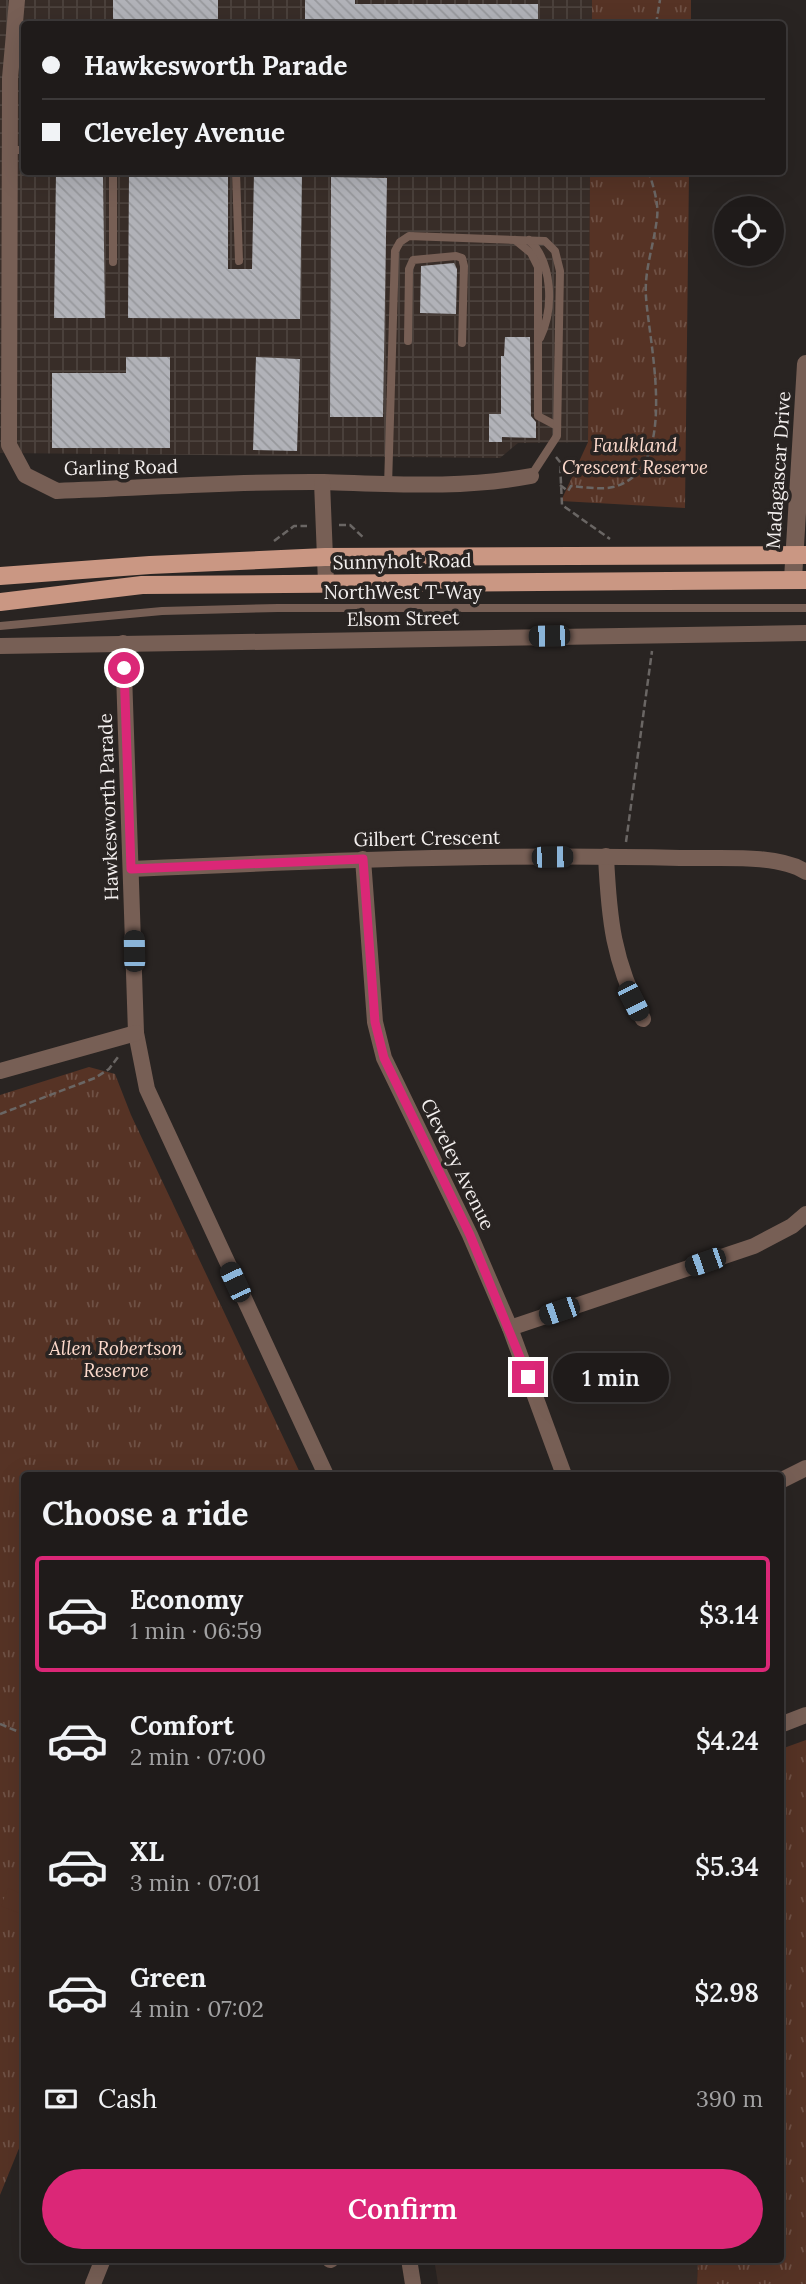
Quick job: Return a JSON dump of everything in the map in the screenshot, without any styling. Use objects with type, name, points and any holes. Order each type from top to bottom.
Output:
[{"type":"main road","name":"Sunnyholt Road","points":[[0,576],[216,561],[325,557],[800,555]]},
{"type":"main road","name":"Sunnyholt Road","points":[[0,602],[142,585],[799,579]]},
{"type":"street","name":"Garling Road","points":[[17,0],[10,78],[17,150],[9,444],[25,475],[57,491],[322,482],[388,486],[496,482],[531,475]]},
{"type":"street","name":"Madagascar Drive","points":[[799,579],[806,364]]},
{"type":"street","points":[[322,482],[327,583]]},
{"type":"street","name":"Elsom Street","points":[[0,646],[806,633]]},
{"type":"street","name":"Hawkesworth Parade","points":[[123,643],[136,1033],[147,1089],[155,1112],[325,1472]]},
{"type":"street","points":[[606,856],[609,925],[624,983],[643,1019]]},
{"type":"street","name":"Gilbert Crescent","points":[[131,869],[363,859],[624,856],[771,861],[806,872]]},
{"type":"street","name":"Cleveley Avenue","points":[[363,859],[375,1022],[384,1058],[470,1235],[510,1328],[563,1472]]},
{"type":"street","points":[[0,1070],[136,1033]]},
{"type":"street","points":[[510,1328],[754,1246],[792,1226],[806,1214]]},
{"type":"street","points":[[784,1479],[806,1468]]},
{"type":"street","points":[[784,1724],[806,1716]]},
{"type":"street","points":[[93,2284],[101,2263]]},
{"type":"street","points":[[410,2263],[413,2284]]},
{"type":"lane","points":[[113,175],[113,261]]},
{"type":"lane","points":[[236,175],[239,261]]},
{"type":"lane","points":[[388,486],[395,251],[400,242],[409,236],[545,241],[551,245],[560,271],[557,426],[556,436],[531,475]]},
{"type":"lane","points":[[515,240],[531,253],[538,267],[538,416],[557,426]]},
{"type":"lane","points":[[529,240],[539,250],[547,265],[548,322],[538,341]]},
{"type":"lane","points":[[408,341],[409,269],[413,260],[456,256],[462,258],[464,266],[463,343]]},
{"type":"lane","name":"NorthWest T-Way","points":[[0,626],[162,611],[278,608],[806,608]]},
{"type":"path","points":[[656,21],[660,0]]},
{"type":"path","points":[[615,543],[562,505],[560,485],[568,491],[571,486],[615,487],[630,479],[644,463],[650,443],[656,416],[657,388],[646,296],[647,270],[657,216],[650,175]]},
{"type":"path","points":[[624,856],[654,634]]},
{"type":"path","points":[[0,1114],[95,1078],[118,1057]]},
{"type":"path","points":[[0,1724],[21,1733]]},
{"type":"shaded area","points":[[0,0],[592,0],[592,21],[21,21],[21,175],[590,175],[588,442],[518,443],[500,458],[0,453]]},
{"type":"shaded area","points":[[435,2263],[698,2263],[697,2284],[438,2284]]},
{"type":"green space","points":[[592,0],[691,0],[691,21],[592,21]]},
{"type":"green space","name":"Faulkland Crescent Reserve","points":[[590,175],[689,175],[685,508],[561,501],[588,442]]},
{"type":"green space","name":"Allen Robertson Reserve","points":[[89,1067],[115,1074],[131,1115],[300,1472],[21,1472],[21,2143],[0,2195],[0,1095]]},
{"type":"green space","points":[[806,1740],[806,2284],[697,2284],[698,2263],[784,2263],[784,1748]]},
{"type":"green space","points":[[8,1888],[21,1894],[21,1914],[1,1906]]},
{"type":"building","points":[[113,0],[218,0],[218,21],[113,21]]},
{"type":"building","points":[[305,0],[355,0],[355,4],[538,4],[538,21],[305,21]]},
{"type":"building","points":[[56,175],[103,175],[105,318],[54,318]]},
{"type":"building","points":[[129,175],[228,175],[228,269],[252,269],[254,175],[302,175],[300,319],[128,318]]},
{"type":"building","points":[[331,177],[387,178],[383,417],[330,417]]},
{"type":"building","points":[[454,263],[457,269],[456,314],[420,313],[421,266]]},
{"type":"building","points":[[505,337],[530,337],[531,416],[536,422],[536,438],[502,437],[502,442],[489,442],[489,414],[501,414],[501,356],[504,356]]},
{"type":"building","points":[[126,357],[170,357],[170,448],[52,448],[52,373],[126,373]]},
{"type":"building","points":[[256,357],[300,359],[297,451],[253,450]]},
{"type":"route","points":[[124,668],[131,869],[363,859],[375,1022],[384,1058],[470,1235],[528,1377]]}]
